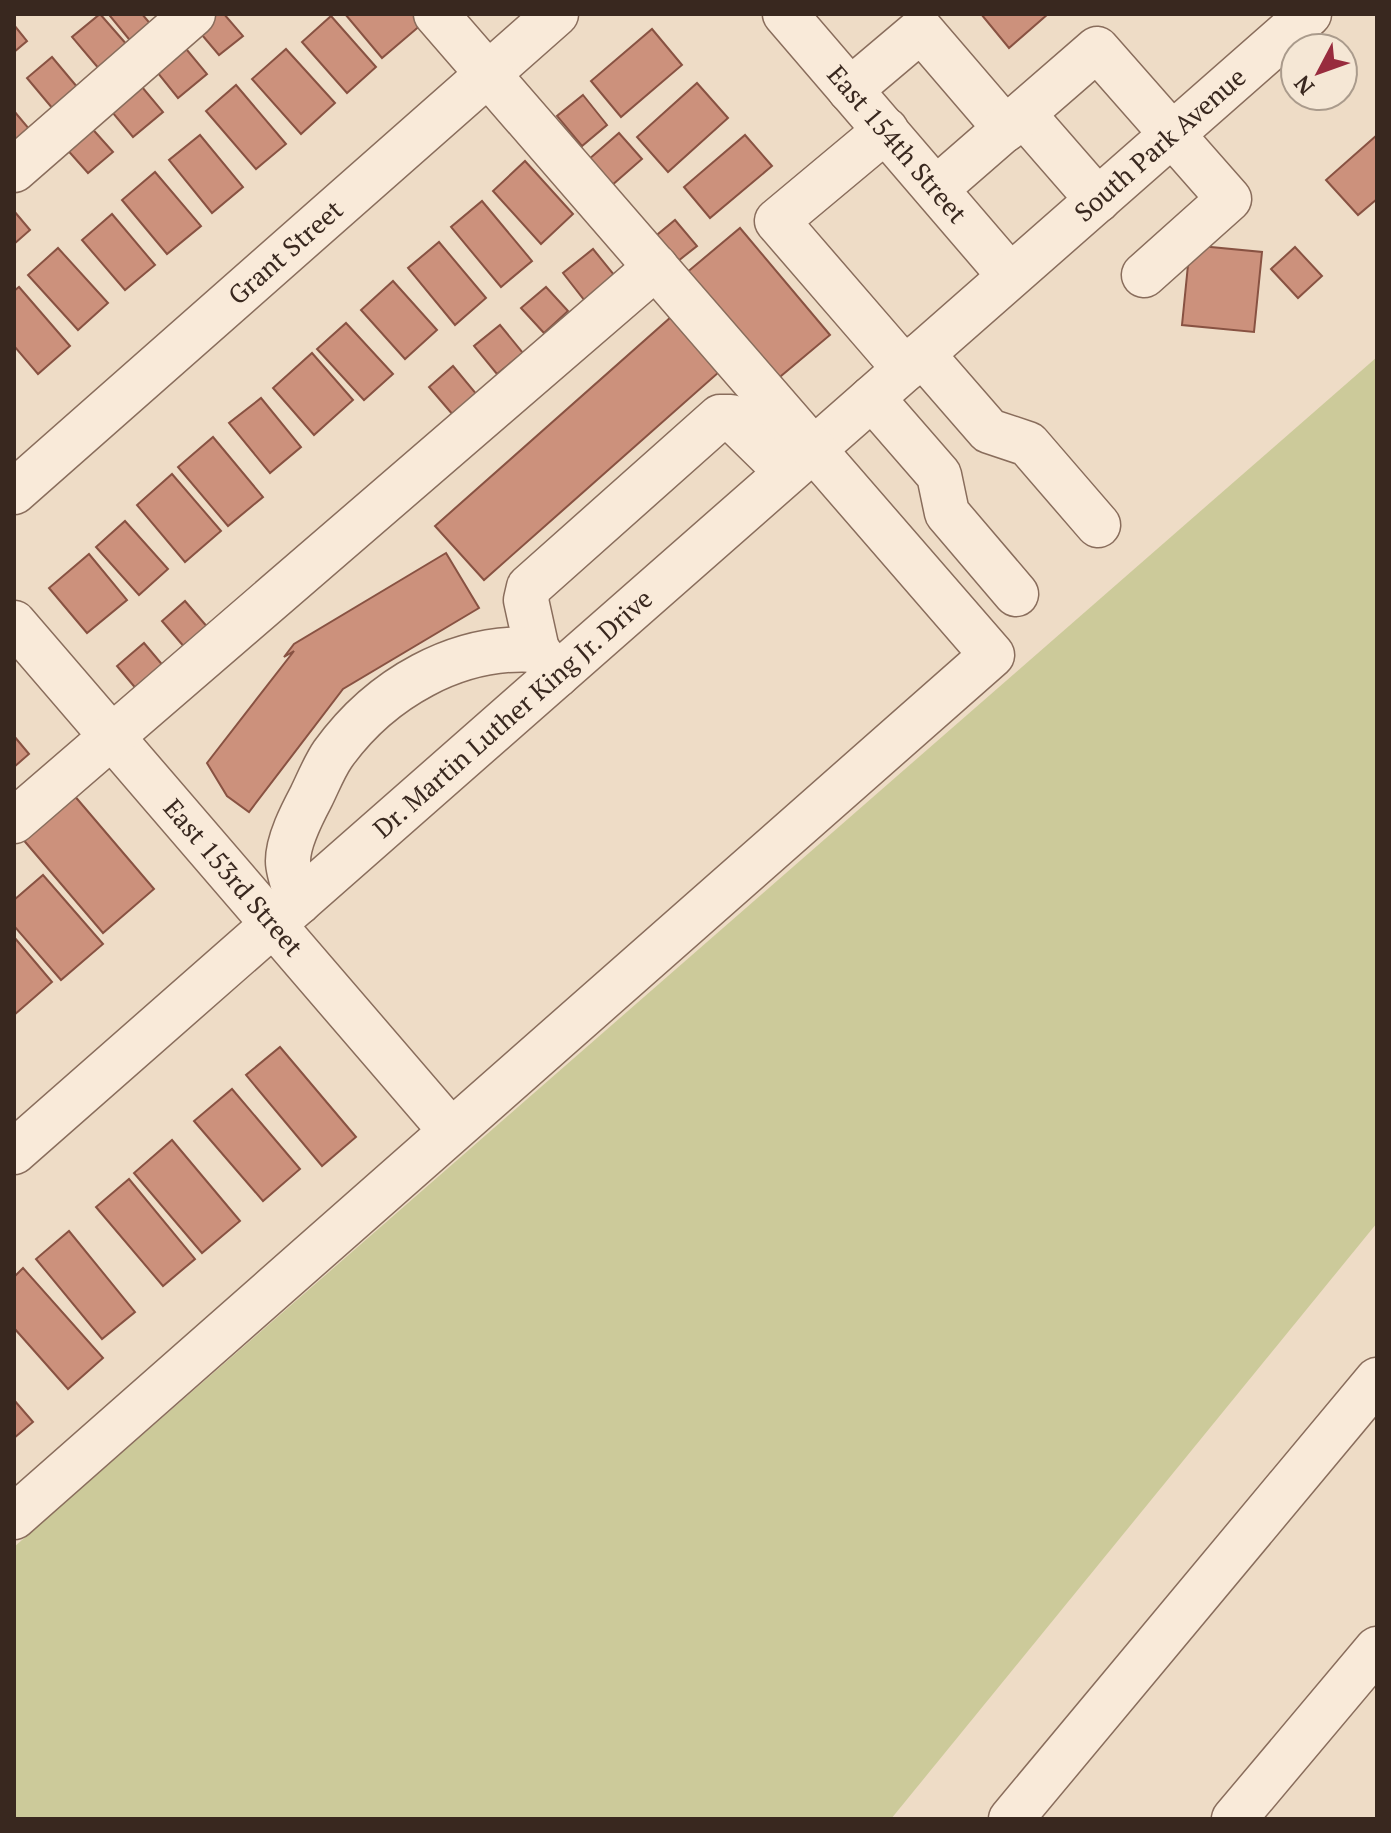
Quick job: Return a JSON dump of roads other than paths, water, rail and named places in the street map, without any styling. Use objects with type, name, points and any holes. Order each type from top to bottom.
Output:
[{"type":"street","points":[[14,170],[193,14]]},
{"type":"street","points":[[14,1517],[992,655],[800,461],[656,267],[436,14]]},
{"type":"street","name":"Grant Street","points":[[14,492],[556,14]]},
{"type":"street","name":"East 154th Street","points":[[785,14],[1010,276]]},
{"type":"street","name":"South Park Avenue","points":[[1010,276],[1309,14]]},
{"type":"street","points":[[850,90],[921,30],[1098,200]]},
{"type":"street","points":[[936,189],[1097,49],[1229,199],[1144,275]]},
{"type":"street","points":[[886,130],[777,221],[913,361],[989,431],[1028,444],[1098,525]]},
{"type":"street","points":[[14,821],[656,267]]},
{"type":"street","name":"Dr. Martin Luther King Jr. Drive","points":[[14,1152],[286,914],[547,662],[800,461],[1010,276]]},
{"type":"street","points":[[872,398],[939,475],[947,513],[1016,594]]},
{"type":"street","points":[[547,662],[526,600],[529,587],[720,417],[731,417],[800,461]]},
{"type":"street","points":[[939,475],[989,431]]},
{"type":"street","name":"East 153rd Street","points":[[14,623],[110,736],[286,914],[451,1131]]},
{"type":"street","points":[[286,914],[288,860],[301,816],[332,755],[367,714],[405,686],[465,656],[491,649],[547,662]]},
{"type":"street","points":[[1011,1819],[1377,1380]]},
{"type":"street","points":[[1234,1819],[1377,1649]]}]
